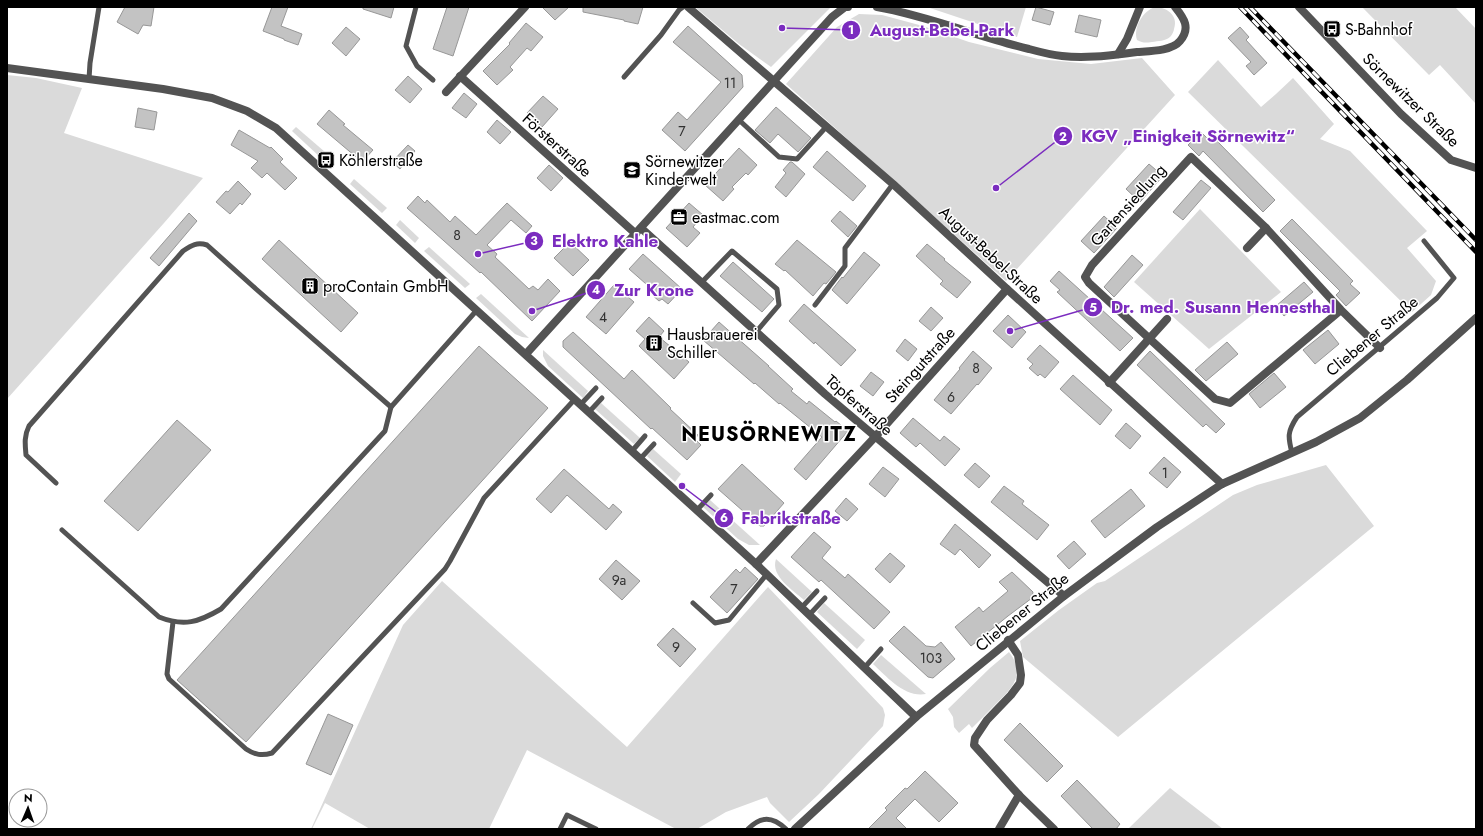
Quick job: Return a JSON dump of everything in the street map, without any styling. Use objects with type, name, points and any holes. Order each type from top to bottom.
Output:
[{"type":"street","points":[[446,92],[525,7]]},
{"type":"street","points":[[688,7],[774,81]]},
{"type":"street","points":[[526,354],[832,17],[845,7],[848,7]]},
{"type":"street","points":[[877,7],[902,12],[1004,43],[1060,56],[1084,58],[1161,49],[1177,45],[1187,30],[1185,21],[1175,7]]},
{"type":"street","points":[[1118,54],[1127,39],[1140,7]]},
{"type":"street","name":"Sörnewitzer Straße","points":[[1299,7],[1401,114],[1451,160],[1476,168]]},
{"type":"street","points":[[7,68],[163,89],[212,98],[247,111],[276,128],[319,165],[767,574],[916,717]]},
{"type":"street","name":"Försterstraße","points":[[460,76],[639,231]]},
{"type":"street","name":"August-Bebel-Straße","points":[[774,81],[893,184],[1222,484]]},
{"type":"street","name":"Gartensiedlung","points":[[1342,310],[1230,402],[1215,399],[1089,284],[1085,277],[1092,265],[1191,157],[1266,228],[1342,310],[1380,348]]},
{"type":"street","points":[[1247,248],[1266,228]]},
{"type":"street","name":"Töpferstraße","points":[[639,231],[701,283],[825,394],[1064,596]]},
{"type":"street","name":"Steingutstraße","points":[[756,564],[875,436],[1007,289]]},
{"type":"street","name":"Cliebener Straße","points":[[795,829],[916,717],[1008,640],[1064,596],[1157,527],[1222,484],[1316,442],[1360,418],[1406,380],[1476,318]]},
{"type":"street","points":[[1110,383],[1167,319]]},
{"type":"street","points":[[1008,640],[1018,655],[1020,683],[1011,695],[986,720],[975,738],[974,745],[1019,794],[1054,829]]},
{"type":"street","points":[[999,829],[1019,794]]},
{"type":"lane","points":[[89,79],[90,62],[100,7]]},
{"type":"lane","points":[[416,7],[406,46],[417,66],[433,80]]},
{"type":"lane","points":[[624,77],[661,35],[679,10],[683,7]]},
{"type":"lane","points":[[739,120],[779,157],[797,159],[827,126]]},
{"type":"lane","points":[[815,305],[845,266],[845,248],[893,184]]},
{"type":"lane","name":"Cliebener Straße","points":[[1292,453],[1288,438],[1290,428],[1297,417],[1437,298],[1454,278],[1424,241]]},
{"type":"lane","points":[[56,483],[26,455],[26,432],[29,426],[184,251],[191,246],[200,243],[208,245],[391,407]]},
{"type":"lane","points":[[701,283],[732,251],[777,289],[779,305],[756,332]]},
{"type":"lane","points":[[62,530],[159,617],[173,622],[191,622],[207,617],[221,609],[384,431],[391,407],[477,310]]},
{"type":"lane","points":[[173,622],[167,674],[169,679],[246,749],[253,754],[263,756],[272,753],[445,569],[484,498],[578,402],[596,388]]},
{"type":"lane","points":[[589,412],[602,398]]},
{"type":"lane","points":[[632,451],[645,436]]},
{"type":"lane","points":[[640,459],[654,444]]},
{"type":"lane","points":[[697,510],[711,495]]},
{"type":"lane","points":[[693,603],[715,623],[728,620],[767,574]]},
{"type":"lane","points":[[802,607],[817,591]]},
{"type":"lane","points":[[810,614],[825,598]]},
{"type":"lane","points":[[865,667],[881,649]]},
{"type":"lane","points":[[560,829],[567,815],[596,829]]},
{"type":"lane","points":[[748,829],[753,824],[763,819],[777,821],[786,829]]},
{"type":"shaded area","points":[[695,7],[831,7],[771,67],[739,44]]},
{"type":"shaded area","points":[[927,7],[1026,7],[1017,37]]},
{"type":"shaded area","points":[[1155,7],[1167,10],[1173,16],[1175,20],[1174,31],[1170,37],[1162,41],[1146,43],[1137,40],[1136,30],[1140,20],[1147,12]]},
{"type":"shaded area","points":[[1362,7],[1455,7],[1476,29],[1476,104],[1440,65],[1429,75]]},
{"type":"shaded area","points":[[859,14],[882,15],[923,26],[969,42],[1038,59],[1091,64],[1142,58],[1175,95],[1006,281],[786,84],[837,27]]},
{"type":"shaded area","points":[[1218,60],[1261,107],[1293,78],[1334,124],[1320,139],[1350,151],[1427,231],[1407,248],[1436,281],[1431,295],[1412,312],[1188,92]]},
{"type":"shaded area","points":[[7,75],[36,78],[82,88],[64,133],[203,178],[7,399]]},
{"type":"shaded area","points":[[296,127],[325,152],[320,157],[292,131]]},
{"type":"shaded area","points":[[354,179],[387,208],[382,213],[350,184]]},
{"type":"shaded area","points":[[1200,209],[1281,292],[1209,349],[1134,282]]},
{"type":"shaded area","points":[[400,220],[419,238],[415,243],[396,225]]},
{"type":"shaded area","points":[[429,247],[470,284],[465,288],[424,251]]},
{"type":"shaded area","points":[[481,294],[529,338],[515,334],[476,298]]},
{"type":"shaded area","points":[[543,350],[588,391],[583,398],[548,366],[543,356]]},
{"type":"shaded area","points":[[601,403],[640,438],[634,444],[595,409]]},
{"type":"shaded area","points":[[653,449],[681,474],[675,482],[647,456]]},
{"type":"shaded area","points":[[1326,465],[1374,526],[1118,737],[1023,657],[1020,641],[1059,610],[1097,583],[1105,581],[1233,495],[1257,485]]},
{"type":"shaded area","points":[[710,500],[760,545],[749,545],[738,539],[703,507]]},
{"type":"shaded area","points":[[776,559],[812,592],[804,600],[779,577],[775,565]]},
{"type":"shaded area","points":[[442,581],[627,747],[768,587],[883,708],[885,715],[883,726],[819,794],[789,822],[770,803],[767,797],[726,812],[697,829],[676,829],[527,750],[489,829],[370,829],[325,803],[311,829],[403,625]]},
{"type":"shaded area","points":[[824,603],[865,640],[857,649],[817,612]]},
{"type":"shaded area","points":[[1009,652],[1017,667],[1017,674],[1012,686],[972,728],[969,724],[959,733],[954,727],[953,717],[948,709],[990,668]]},
{"type":"shaded area","points":[[881,655],[926,694],[911,693],[890,680],[873,664]]},
{"type":"shaded area","points":[[1170,788],[1223,829],[1128,829]]},
{"type":"building","points":[[125,7],[154,7],[151,26],[143,25],[138,34],[117,22]]},
{"type":"building","points":[[272,7],[288,7],[281,26],[302,34],[298,45],[263,31]]},
{"type":"building","points":[[363,7],[394,7],[391,18],[363,9]]},
{"type":"building","points":[[447,7],[469,7],[453,56],[433,49]]},
{"type":"building","points":[[542,7],[569,7],[555,20]]},
{"type":"building","points":[[583,7],[643,7],[638,24],[583,12]]},
{"type":"building","points":[[1036,7],[1054,12],[1050,25],[1032,20]]},
{"type":"building","points":[[1079,15],[1101,20],[1097,37],[1075,32]]},
{"type":"building","points":[[526,23],[543,37],[531,51],[527,48],[510,67],[513,70],[497,85],[483,71],[510,44],[509,43]]},
{"type":"building","points":[[688,26],[742,75],[743,87],[685,151],[662,130],[678,112],[687,120],[721,82],[673,42]]},
{"type":"building","points":[[346,27],[360,39],[346,56],[332,43]]},
{"type":"building","points":[[1240,27],[1249,37],[1246,40],[1267,63],[1254,75],[1246,66],[1251,62],[1228,38]]},
{"type":"building","points":[[408,76],[422,89],[410,103],[395,90]]},
{"type":"building","points":[[464,93],[477,104],[466,118],[452,108]]},
{"type":"building","points":[[543,96],[558,109],[542,127],[527,113]]},
{"type":"building","points":[[776,107],[811,138],[798,152],[778,134],[770,143],[755,130]]},
{"type":"building","points":[[138,108],[157,112],[154,130],[135,127]]},
{"type":"building","points":[[329,110],[345,124],[343,125],[373,150],[362,162],[317,124]]},
{"type":"building","points":[[497,120],[511,132],[500,144],[487,132]]},
{"type":"building","points":[[239,130],[270,148],[271,147],[283,159],[280,162],[297,178],[285,190],[267,173],[262,178],[251,168],[258,161],[231,145]]},
{"type":"building","points":[[1201,132],[1212,143],[1215,139],[1275,200],[1263,212],[1203,151],[1199,156],[1188,145]]},
{"type":"building","points":[[408,145],[415,151],[400,169],[392,162]]},
{"type":"building","points":[[739,148],[757,165],[748,175],[746,173],[732,187],[734,189],[723,201],[705,185]]},
{"type":"building","points":[[827,151],[866,186],[853,201],[813,167]]},
{"type":"building","points":[[790,162],[792,162],[805,174],[786,197],[775,187],[786,173],[783,170]]},
{"type":"building","points":[[1149,164],[1163,176],[1140,202],[1126,189]]},
{"type":"building","points":[[549,165],[563,178],[551,191],[537,178]]},
{"type":"building","points":[[1201,180],[1211,188],[1183,220],[1173,212]]},
{"type":"building","points":[[238,181],[251,194],[242,205],[240,203],[230,214],[216,202]]},
{"type":"building","points":[[418,196],[425,203],[427,200],[450,222],[455,216],[476,235],[507,203],[532,226],[526,233],[511,220],[487,245],[497,254],[495,257],[529,289],[533,286],[538,290],[548,279],[560,291],[532,321],[481,272],[480,273],[407,208]]},
{"type":"building","points":[[689,203],[703,215],[693,227],[700,233],[687,247],[666,228]]},
{"type":"building","points":[[840,211],[857,226],[848,237],[831,221]]},
{"type":"building","points":[[189,213],[197,221],[159,266],[150,258]]},
{"type":"building","points":[[1104,216],[1117,228],[1094,253],[1081,241]]},
{"type":"building","points":[[1292,219],[1353,281],[1350,284],[1360,293],[1346,306],[1336,295],[1340,291],[1280,231]]},
{"type":"building","name":"proContain GmbH","points":[[279,240],[358,313],[341,332],[262,259]]},
{"type":"building","points":[[797,240],[836,272],[813,296],[785,270],[784,271],[775,264]]},
{"type":"building","points":[[570,242],[589,260],[573,276],[554,258]]},
{"type":"building","points":[[927,244],[971,282],[957,298],[940,284],[943,281],[916,256]]},
{"type":"building","points":[[864,252],[880,265],[847,304],[832,290]]},
{"type":"building","points":[[643,254],[682,289],[668,304],[662,299],[659,301],[651,294],[654,291],[629,269]]},
{"type":"building","points":[[1132,255],[1143,265],[1114,297],[1104,287]]},
{"type":"building","points":[[733,262],[774,299],[762,312],[720,276]]},
{"type":"building","points":[[1059,271],[1133,338],[1120,351],[1057,292],[1060,290],[1050,281]]},
{"type":"building","points":[[1304,282],[1313,292],[1284,316],[1276,306]]},
{"type":"building","points":[[614,285],[634,302],[606,334],[586,317]]},
{"type":"building","points":[[804,304],[856,350],[841,366],[789,321]]},
{"type":"building","points":[[931,307],[943,318],[931,331],[919,321]]},
{"type":"building","points":[[1008,315],[1026,332],[1012,348],[993,331]]},
{"type":"building","name":"Hausbrauerei Schiller","points":[[649,317],[664,331],[659,337],[689,362],[674,379],[639,346],[645,339],[636,331]]},
{"type":"building","points":[[719,322],[793,389],[791,391],[807,404],[809,401],[848,431],[806,480],[794,469],[822,437],[780,403],[779,404],[755,383],[754,384],[703,340]]},
{"type":"building","points":[[1328,330],[1339,344],[1315,364],[1303,350]]},
{"type":"building","points":[[573,332],[624,379],[632,370],[698,435],[695,439],[701,445],[687,460],[652,428],[651,429],[563,347],[563,341]]},
{"type":"building","points":[[905,339],[917,349],[908,361],[896,351]]},
{"type":"building","points":[[1227,342],[1238,354],[1206,381],[1195,370]]},
{"type":"building","points":[[1040,345],[1059,362],[1045,378],[1040,374],[1038,376],[1029,368],[1033,364],[1027,359]]},
{"type":"building","points":[[479,346],[548,408],[246,742],[177,680]]},
{"type":"building","points":[[973,351],[992,368],[951,414],[934,400]]},
{"type":"building","points":[[1150,351],[1225,424],[1216,433],[1206,424],[1203,427],[1137,365]]},
{"type":"building","points":[[871,372],[884,382],[873,396],[860,386]]},
{"type":"building","points":[[1274,373],[1286,387],[1260,408],[1249,394]]},
{"type":"building","points":[[1073,375],[1112,410],[1100,425],[1060,389]]},
{"type":"building","points":[[913,418],[940,441],[944,436],[960,449],[945,466],[920,443],[916,447],[900,433]]},
{"type":"building","points":[[177,420],[211,450],[138,531],[104,501]]},
{"type":"building","points":[[1126,423],[1141,436],[1130,449],[1115,436]]},
{"type":"building","points":[[1164,457],[1181,472],[1167,488],[1149,473]]},
{"type":"building","points":[[975,463],[990,476],[979,488],[964,475]]},
{"type":"building","points":[[742,464],[784,503],[764,526],[760,526],[718,489]]},
{"type":"building","points":[[883,467],[899,479],[885,497],[869,484]]},
{"type":"building","points":[[564,469],[609,509],[613,504],[622,512],[606,530],[567,495],[551,513],[536,499]]},
{"type":"building","points":[[1004,486],[1024,501],[1022,504],[1049,525],[1037,540],[991,502]]},
{"type":"building","points":[[1131,489],[1145,506],[1105,538],[1091,521]]},
{"type":"building","points":[[846,498],[858,509],[847,521],[835,511]]},
{"type":"building","points":[[955,524],[991,555],[979,568],[960,549],[955,555],[940,544]]},
{"type":"building","points":[[814,532],[831,547],[822,558],[845,578],[848,574],[890,612],[874,629],[821,580],[819,582],[791,557]]},
{"type":"building","points":[[1074,541],[1086,554],[1069,569],[1057,556]]},
{"type":"building","points":[[890,553],[905,566],[890,583],[875,569]]},
{"type":"building","points":[[616,560],[640,581],[622,600],[599,579]]},
{"type":"building","points":[[745,567],[758,579],[727,613],[710,597],[736,569],[740,573]]},
{"type":"building","points":[[1012,572],[1033,592],[1032,598],[971,646],[955,627],[979,607],[983,612],[1008,591],[999,582]]},
{"type":"building","points":[[904,626],[926,646],[935,647],[941,642],[955,659],[933,678],[928,677],[889,641]]},
{"type":"building","points":[[673,628],[696,649],[680,667],[657,645]]},
{"type":"building","points":[[328,714],[353,725],[331,775],[306,764]]},
{"type":"building","points":[[1020,723],[1063,766],[1047,782],[1004,740]]},
{"type":"building","points":[[925,771],[958,803],[939,822],[915,799],[896,818],[907,829],[868,829],[887,810],[885,808]]},
{"type":"building","points":[[1077,780],[1120,824],[1116,829],[1093,829],[1061,796]]},
{"type":"railway","points":[[1240,7],[1476,252]]},
{"type":"railway","points":[[1250,7],[1476,240]]},
{"type":"place","name":"August-Bebel-Park","points":[[782,28]]},
{"type":"place","name":"S-Bahnhof","points":[[1332,29]]},
{"type":"place","name":"Köhlerstraße","points":[[326,160]]},
{"type":"place","name":"Sörnewitzer Kinderwelt","points":[[632,170]]},
{"type":"place","name":"KGV „Einigkeit Sörnewitz“","points":[[996,188]]},
{"type":"place","name":"eastmac.com","points":[[679,217]]},
{"type":"place","name":"Elektro Kahle","points":[[478,254]]},
{"type":"place","name":"proContain GmbH","points":[[310,286]]},
{"type":"place","name":"Zur Krone","points":[[532,311]]},
{"type":"place","name":"Dr. med. Susann Hennesthal","points":[[1010,331]]},
{"type":"place","name":"Hausbrauerei Schiller","points":[[654,343]]},
{"type":"place","name":"Fabrikstraße","points":[[682,486]]},
{"type":"district","name":"NEUSÖRNEWITZ","points":[[769,434]]}]
